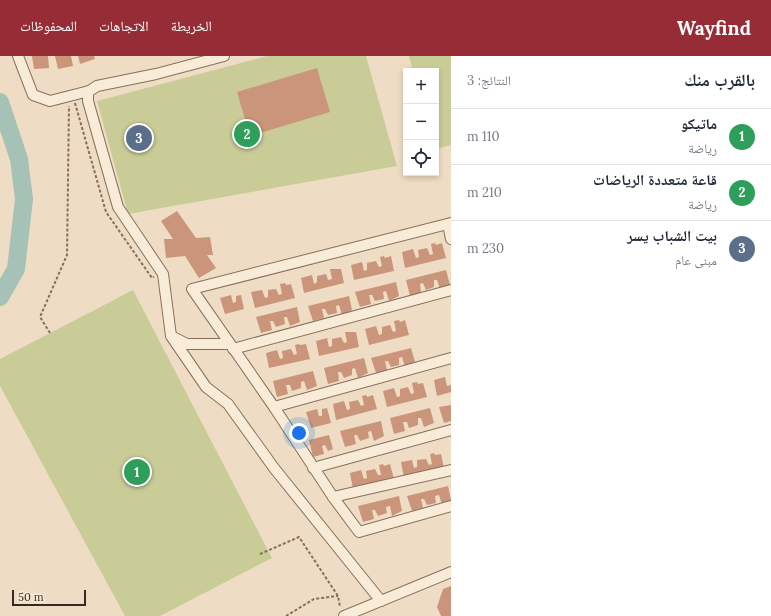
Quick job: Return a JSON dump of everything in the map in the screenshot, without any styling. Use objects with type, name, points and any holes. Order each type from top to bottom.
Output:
[{"type":"street","points":[[18,56],[33,95],[50,101],[89,91],[97,86],[156,74],[224,56]]},
{"type":"street","points":[[89,91],[88,101],[118,207],[163,274],[171,336],[206,387],[228,404],[274,468],[381,601]]},
{"type":"street","points":[[451,238],[450,224],[192,289],[231,347],[274,406],[332,497],[359,532],[451,506]]},
{"type":"street","points":[[171,336],[186,344],[231,347],[451,290]]},
{"type":"street","points":[[274,406],[451,358]]},
{"type":"street","points":[[313,468],[451,430]]},
{"type":"street","points":[[332,497],[451,470]]},
{"type":"street","points":[[342,613],[381,601],[451,572]]},
{"type":"path","points":[[50,333],[40,317],[66,255],[69,96]]},
{"type":"path","points":[[260,554],[299,537],[338,596],[342,613]]},
{"type":"path","points":[[286,616],[314,599],[338,596]]},
{"type":"green space","points":[[267,56],[366,56],[397,166],[128,214],[97,101]]},
{"type":"green space","points":[[409,56],[451,56],[451,145],[439,148],[439,68],[412,68]]},
{"type":"green space","points":[[133,290],[272,558],[160,616],[125,616],[0,386],[0,359]]},
{"type":"building","points":[[32,56],[48,56],[49,68],[34,69]]},
{"type":"building","points":[[55,56],[71,56],[73,66],[58,69]]},
{"type":"building","points":[[78,56],[94,56],[95,59],[80,64]]},
{"type":"building","points":[[317,68],[330,112],[250,136],[237,92]]},
{"type":"building","points":[[177,211],[196,238],[210,237],[213,255],[207,255],[216,268],[199,278],[185,256],[166,258],[164,239],[173,239],[161,221]]},
{"type":"building","points":[[435,243],[436,245],[442,243],[446,258],[405,268],[402,252],[413,249],[416,258],[419,257],[418,250],[427,248],[430,255],[433,254],[431,244]]},
{"type":"building","points":[[384,256],[385,258],[391,256],[394,271],[354,280],[351,265],[362,262],[364,271],[367,270],[367,263],[376,261],[379,267],[382,266],[380,257]]},
{"type":"building","points":[[330,269],[341,269],[344,283],[304,293],[301,278],[312,275],[314,284],[317,282],[317,276],[326,274],[328,280],[332,279]]},
{"type":"building","points":[[446,270],[450,285],[440,289],[437,280],[434,280],[434,287],[426,290],[423,283],[420,284],[421,293],[410,296],[406,280]]},
{"type":"building","points":[[396,282],[399,296],[389,301],[386,291],[383,292],[384,299],[375,301],[372,295],[369,295],[371,304],[360,307],[355,292]]},
{"type":"building","points":[[285,283],[286,285],[291,284],[295,298],[255,308],[251,292],[262,290],[265,298],[268,297],[268,290],[276,289],[279,295],[282,294],[280,284]]},
{"type":"building","points":[[231,295],[233,303],[236,302],[236,296],[241,295],[244,309],[225,314],[220,298]]},
{"type":"building","points":[[349,296],[352,310],[342,315],[339,305],[336,306],[337,313],[328,315],[325,309],[322,309],[324,318],[313,321],[308,306]]},
{"type":"building","points":[[297,307],[300,322],[290,326],[287,317],[284,317],[285,324],[276,327],[273,321],[270,321],[272,330],[261,333],[256,317]]},
{"type":"building","points":[[399,320],[400,322],[405,320],[409,335],[369,345],[365,329],[376,326],[379,335],[382,334],[382,327],[390,325],[393,332],[396,331],[394,321]]},
{"type":"building","points":[[345,332],[356,332],[359,347],[319,356],[316,341],[327,338],[329,347],[332,346],[332,339],[341,337],[344,343],[347,342]]},
{"type":"building","points":[[306,344],[310,359],[269,368],[266,353],[277,350],[280,359],[283,358],[282,351],[291,349],[294,355],[297,354],[295,345]]},
{"type":"building","points":[[411,348],[415,362],[405,367],[402,357],[399,358],[399,365],[391,367],[388,361],[385,361],[387,370],[376,373],[371,358]]},
{"type":"building","points":[[364,358],[368,373],[358,378],[355,368],[352,369],[352,375],[344,378],[341,372],[338,372],[339,381],[328,384],[324,368]]},
{"type":"building","points":[[313,371],[317,386],[307,390],[304,381],[301,382],[301,388],[292,391],[290,385],[286,385],[288,394],[277,397],[273,381]]},
{"type":"building","points":[[445,377],[447,386],[451,385],[451,392],[437,396],[434,380]]},
{"type":"building","points":[[417,382],[418,384],[423,383],[427,397],[387,407],[383,391],[394,388],[397,397],[400,396],[400,389],[408,387],[411,394],[414,393],[412,383]]},
{"type":"building","points":[[366,395],[367,397],[373,395],[377,409],[336,420],[333,404],[344,401],[347,410],[350,409],[349,402],[358,400],[361,406],[364,405],[362,396]]},
{"type":"building","points":[[451,405],[451,421],[444,423],[439,407]]},
{"type":"building","points":[[327,408],[331,423],[311,428],[306,412],[317,409],[319,416],[322,416],[322,409]]},
{"type":"building","points":[[430,408],[434,423],[424,427],[421,418],[418,418],[418,425],[409,428],[407,422],[403,422],[405,431],[394,434],[390,418]]},
{"type":"building","points":[[381,421],[384,436],[374,441],[371,431],[368,432],[369,438],[360,441],[357,435],[354,435],[356,444],[345,447],[340,431]]},
{"type":"building","points":[[329,435],[333,449],[328,451],[325,445],[322,446],[324,454],[313,457],[309,440]]},
{"type":"building","points":[[434,453],[435,455],[441,454],[444,468],[404,478],[401,462],[412,460],[414,468],[417,467],[417,460],[426,459],[429,465],[432,464],[430,454]]},
{"type":"building","points":[[383,464],[384,466],[390,464],[394,479],[353,489],[350,473],[361,470],[364,479],[367,478],[366,471],[375,469],[378,475],[381,475],[379,465]]},
{"type":"building","points":[[448,486],[451,500],[442,505],[439,495],[435,496],[436,503],[427,505],[424,499],[421,499],[423,508],[412,511],[407,496]]},
{"type":"building","points":[[399,496],[402,511],[392,516],[390,506],[386,507],[387,513],[378,516],[375,510],[372,510],[374,519],[363,522],[358,506]]},
{"type":"building","points":[[451,586],[451,616],[441,616],[437,607],[443,589]]},
{"type":"waterway","points":[[0,102],[19,159],[24,199],[16,269],[0,297]]},
{"type":"place","name":"قاعة متعددة الرياضات","points":[[247,134]]},
{"type":"place","name":"بيت الشباب يسر","points":[[139,138]]},
{"type":"place","name":"ماتيكو","points":[[137,472]]}]
